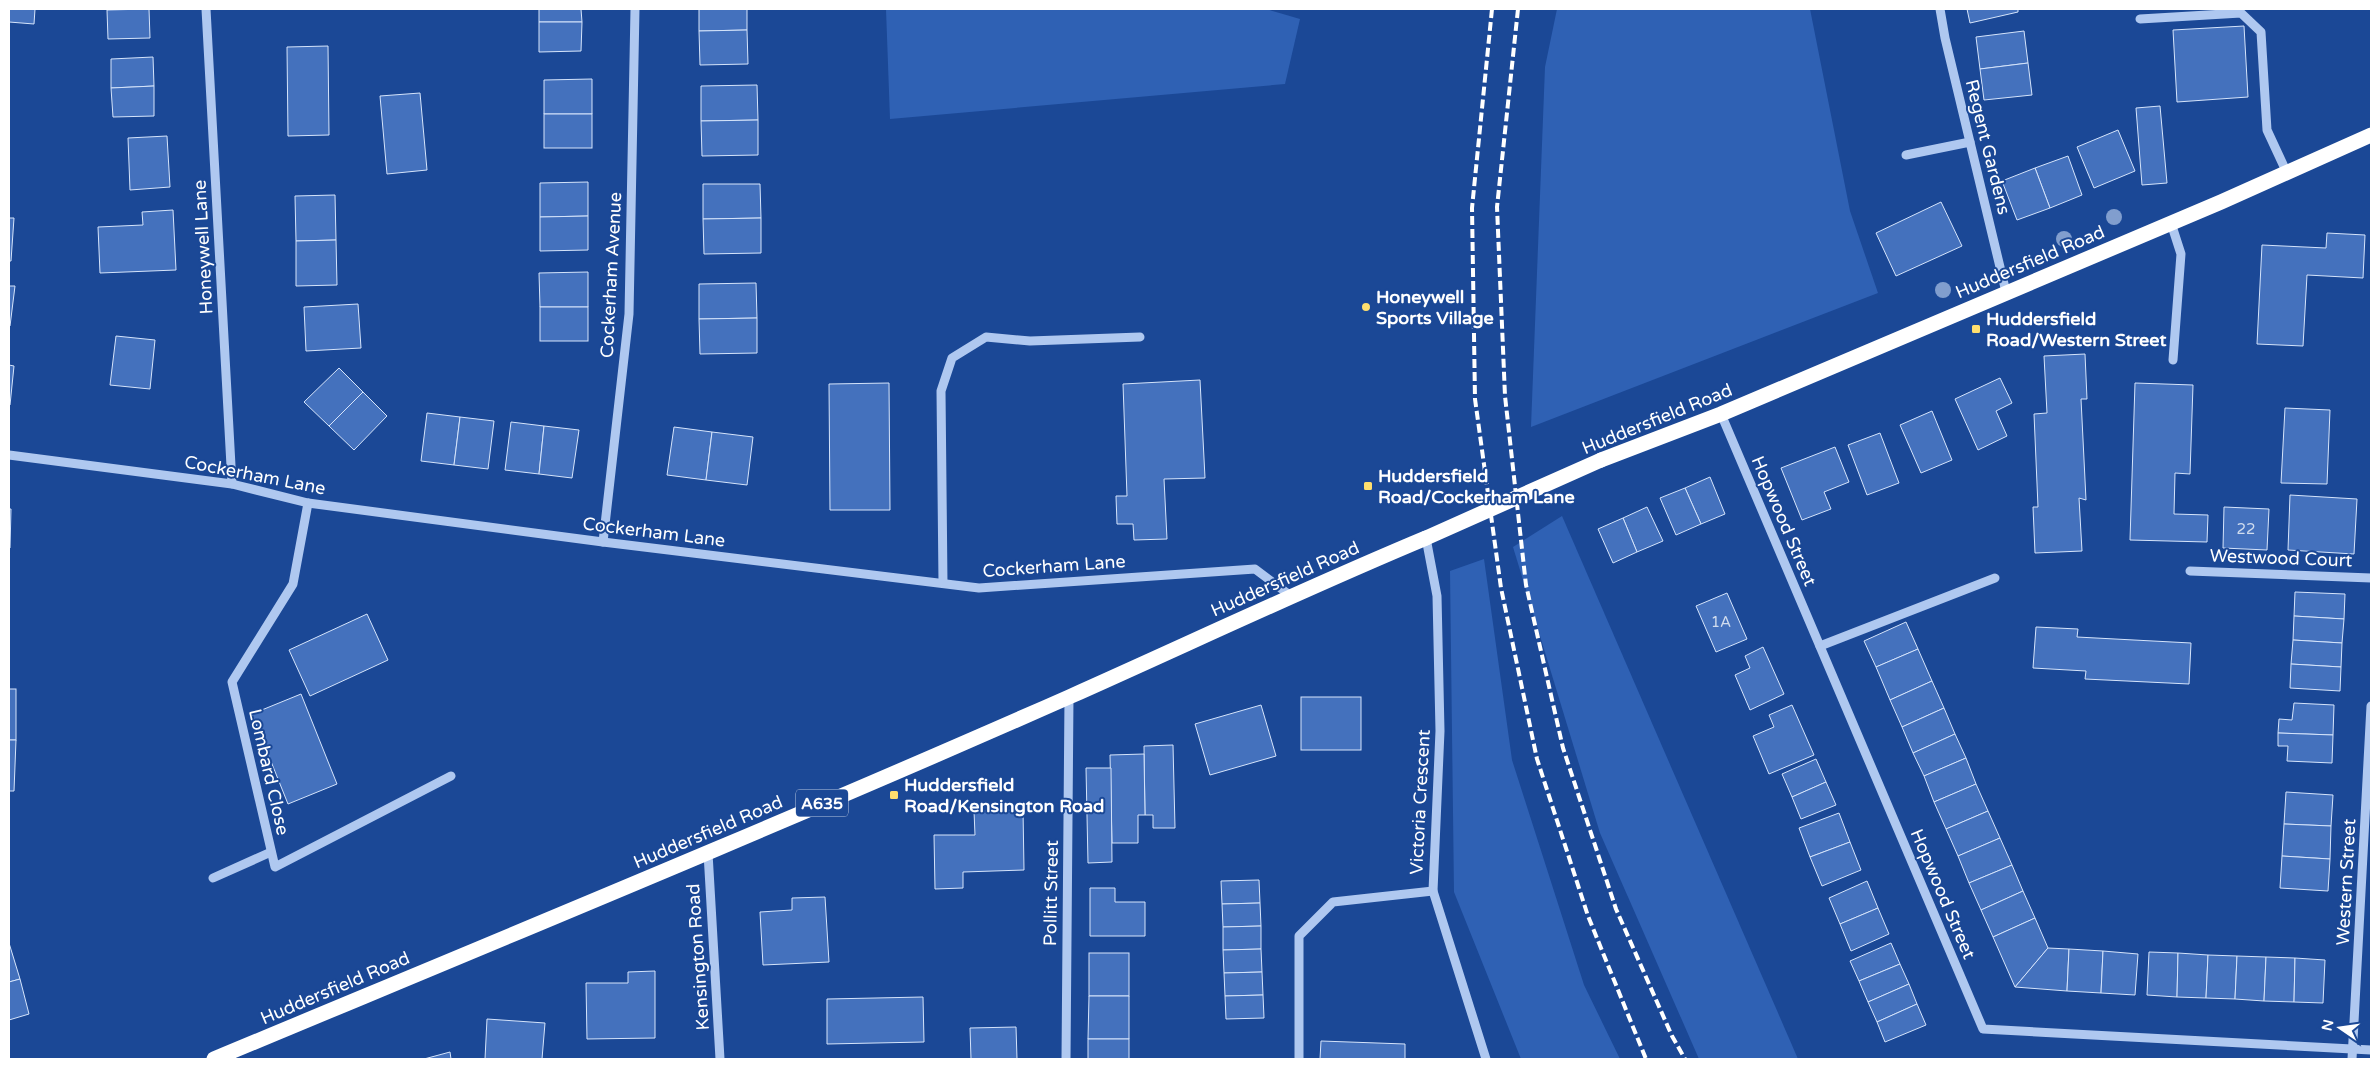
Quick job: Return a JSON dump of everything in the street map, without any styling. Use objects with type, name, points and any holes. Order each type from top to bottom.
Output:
[{"type":"highway","name":"Huddersfield Road","points":[[214,1059],[708,853],[1069,697],[1291,596],[1601,460],[1721,414],[2171,223],[2371,135]]},
{"type":"street","name":"Honeywell Lane","points":[[206,9],[232,484]]},
{"type":"street","name":"Cockerham Avenue","points":[[603,542],[629,314],[636,9]]},
{"type":"street","name":"Regent Gardens","points":[[1940,9],[1945,38],[2006,292]]},
{"type":"street","points":[[2140,19],[2241,13],[2260,32],[2267,130],[2287,173]]},
{"type":"street","points":[[1906,155],[1970,142]]},
{"type":"street","points":[[2171,223],[2181,254],[2173,360]]},
{"type":"street","points":[[943,583],[941,391],[952,358],[986,337],[1030,342],[1140,337]]},
{"type":"street","name":"Hopwood Street","points":[[1721,414],[1983,1029],[2371,1050]]},
{"type":"street","name":"Cockerham Lane","points":[[9,455],[232,484],[308,503],[603,542],[979,588],[1255,569],[1291,596]]},
{"type":"street","name":"Lombard Close","points":[[308,503],[294,584],[232,682],[275,867],[451,776]]},
{"type":"street","name":"Victoria Crescent","points":[[1426,538],[1438,596],[1440,731],[1433,891],[1486,1059]]},
{"type":"street","name":"Westwood Court","points":[[2190,571],[2371,578]]},
{"type":"street","points":[[1820,646],[1995,578]]},
{"type":"street","name":"Pollitt Street","points":[[1066,1059],[1069,697]]},
{"type":"street","name":"Western Street","points":[[2352,1059],[2371,706]]},
{"type":"street","points":[[213,878],[271,852]]},
{"type":"street","name":"Kensington Road","points":[[708,853],[720,1059]]},
{"type":"street","points":[[1299,1059],[1299,936],[1332,902],[1433,891]]},
{"type":"shaded area","points":[[886,9],[1266,9],[1300,19],[1285,84],[890,119]]},
{"type":"shaded area","points":[[1557,9],[1810,9],[1850,211],[1878,293],[1531,427],[1545,67]]},
{"type":"shaded area","points":[[1562,516],[1798,1059],[1699,1059],[1600,833],[1513,547]]},
{"type":"shaded area","points":[[1484,559],[1512,760],[1584,985],[1620,1059],[1521,1059],[1454,892],[1450,571]]},
{"type":"building","points":[[9,9],[35,9],[34,24],[9,22]]},
{"type":"building","points":[[107,9],[149,9],[107,10]]},
{"type":"building","points":[[149,9],[150,38],[108,39],[107,10]]},
{"type":"building","points":[[539,9],[581,9],[582,22],[539,22]]},
{"type":"building","points":[[699,9],[747,9],[747,30],[699,31]]},
{"type":"building","points":[[1967,9],[2018,9],[2018,12],[1970,23]]},
{"type":"building","points":[[539,22],[582,22],[581,51],[539,52]]},
{"type":"building","points":[[2244,26],[2248,97],[2177,102],[2173,30]]},
{"type":"building","points":[[747,30],[748,64],[700,65],[699,31]]},
{"type":"building","points":[[2024,31],[2028,63],[1980,69],[1976,37]]},
{"type":"building","points":[[328,46],[329,135],[288,136],[287,47]]},
{"type":"building","points":[[153,57],[154,86],[111,88],[111,59]]},
{"type":"building","points":[[2028,63],[2032,95],[1984,100],[1980,69]]},
{"type":"building","points":[[592,79],[592,114],[544,114],[544,80]]},
{"type":"building","points":[[757,85],[758,120],[701,121],[701,86]]},
{"type":"building","points":[[154,86],[154,116],[113,117],[111,88]]},
{"type":"building","points":[[420,93],[427,170],[387,174],[380,96]]},
{"type":"building","points":[[2160,106],[2167,183],[2142,185],[2136,108]]},
{"type":"building","points":[[544,114],[592,114],[592,148],[544,148]]},
{"type":"building","points":[[758,120],[758,155],[702,156],[701,121]]},
{"type":"building","points":[[2118,130],[2135,171],[2094,188],[2077,147]]},
{"type":"building","points":[[167,136],[170,187],[130,190],[128,138]]},
{"type":"building","points":[[2068,156],[2082,195],[2050,208],[2035,168]]},
{"type":"building","points":[[2035,168],[2050,208],[2017,220],[2002,181]]},
{"type":"building","points":[[588,182],[588,216],[540,217],[540,183]]},
{"type":"building","points":[[703,184],[760,184],[761,218],[703,219]]},
{"type":"building","points":[[335,195],[336,240],[296,241],[295,196]]},
{"type":"building","points":[[1941,202],[1962,246],[1896,276],[1876,233]]},
{"type":"building","points":[[173,210],[176,270],[100,273],[98,227],[143,225],[142,212]]},
{"type":"building","points":[[588,216],[588,250],[540,251],[540,217]]},
{"type":"building","points":[[9,218],[14,218],[11,261],[9,261]]},
{"type":"building","points":[[761,218],[761,253],[704,254],[703,219]]},
{"type":"building","points":[[2327,233],[2365,235],[2363,278],[2307,275],[2303,346],[2257,344],[2262,245],[2326,248]]},
{"type":"building","points":[[336,240],[337,285],[296,286],[296,241]]},
{"type":"building","points":[[588,272],[588,307],[540,307],[539,273]]},
{"type":"building","points":[[756,283],[757,318],[699,319],[699,284]]},
{"type":"building","points":[[9,286],[15,286],[10,326],[9,326]]},
{"type":"building","points":[[358,304],[361,348],[306,351],[304,307]]},
{"type":"building","points":[[540,307],[588,307],[588,341],[540,341]]},
{"type":"building","points":[[757,318],[757,353],[700,354],[699,319]]},
{"type":"building","points":[[116,336],[155,340],[150,389],[110,385]]},
{"type":"building","points":[[2085,354],[2087,399],[2081,399],[2086,500],[2079,498],[2082,551],[2035,553],[2033,507],[2038,507],[2034,414],[2047,413],[2044,356]]},
{"type":"building","points":[[9,365],[14,366],[10,405],[9,405]]},
{"type":"building","points":[[339,368],[363,392],[329,426],[304,402]]},
{"type":"building","points":[[2000,378],[2012,403],[1996,411],[2007,436],[1978,450],[1955,399]]},
{"type":"building","points":[[1200,380],[1205,478],[1164,479],[1167,539],[1134,540],[1133,524],[1117,524],[1116,496],[1127,496],[1123,384]]},
{"type":"building","points":[[889,383],[890,510],[830,510],[829,384]]},
{"type":"building","points":[[2135,383],[2193,385],[2190,474],[2175,473],[2174,514],[2208,515],[2207,542],[2130,540]]},
{"type":"building","points":[[363,392],[387,416],[354,450],[329,426]]},
{"type":"building","points":[[2285,408],[2330,410],[2327,484],[2281,483]]},
{"type":"building","points":[[1932,411],[1952,460],[1921,473],[1900,425]]},
{"type":"building","points":[[427,413],[460,417],[454,465],[421,461]]},
{"type":"building","points":[[460,417],[494,421],[488,469],[454,465]]},
{"type":"building","points":[[511,422],[544,426],[539,474],[505,470]]},
{"type":"building","points":[[544,426],[579,430],[572,478],[539,474]]},
{"type":"building","points":[[674,427],[712,432],[706,480],[667,475]]},
{"type":"building","points":[[712,432],[753,437],[747,485],[706,480]]},
{"type":"building","points":[[1880,433],[1899,483],[1867,495],[1848,445]]},
{"type":"building","points":[[1835,447],[1849,482],[1824,492],[1831,509],[1802,520],[1781,468]]},
{"type":"building","points":[[1710,477],[1725,514],[1701,524],[1685,488]]},
{"type":"building","points":[[1685,488],[1701,524],[1676,535],[1660,498]]},
{"type":"building","points":[[2290,495],[2357,499],[2354,554],[2288,550]]},
{"type":"building","points":[[1647,507],[1663,541],[1637,552],[1623,518]]},
{"type":"building","points":[[2224,507],[2269,509],[2267,550],[2223,548]]},
{"type":"building","points":[[9,509],[11,509],[10,548],[9,548]]},
{"type":"building","points":[[1623,518],[1637,552],[1613,563],[1598,529]]},
{"type":"building","points":[[2295,592],[2345,594],[2344,619],[2294,616]]},
{"type":"building","points":[[1727,593],[1747,639],[1716,652],[1696,606]]},
{"type":"building","points":[[367,614],[388,660],[310,696],[289,650]]},
{"type":"building","points":[[2294,616],[2344,619],[2342,643],[2293,640]]},
{"type":"building","points":[[1906,622],[1918,649],[1876,667],[1864,641]]},
{"type":"building","points":[[2036,627],[2078,629],[2077,637],[2191,643],[2189,684],[2085,679],[2086,671],[2033,668]]},
{"type":"building","points":[[2293,640],[2342,643],[2341,667],[2291,664]]},
{"type":"building","points":[[1763,647],[1784,694],[1750,710],[1735,675],[1750,668],[1745,656]]},
{"type":"building","points":[[1918,649],[1932,681],[1890,700],[1876,667]]},
{"type":"building","points":[[2291,664],[2341,667],[2340,691],[2290,688]]},
{"type":"building","points":[[1932,681],[1944,708],[1902,727],[1890,700]]},
{"type":"building","points":[[9,689],[16,689],[16,740],[9,740]]},
{"type":"building","points":[[301,694],[337,784],[288,804],[252,714]]},
{"type":"building","points":[[1301,697],[1361,697],[1361,750],[1301,750]]},
{"type":"building","points":[[2294,703],[2334,705],[2333,735],[2278,733],[2279,719],[2292,720]]},
{"type":"building","points":[[1261,705],[1276,756],[1210,775],[1195,724]]},
{"type":"building","points":[[1792,705],[1814,755],[1769,774],[1753,736],[1774,727],[1769,715]]},
{"type":"building","points":[[1944,708],[1955,734],[1913,753],[1902,727]]},
{"type":"building","points":[[2278,733],[2333,735],[2332,763],[2287,761],[2288,746],[2278,746]]},
{"type":"building","points":[[1955,734],[1966,758],[1924,776],[1913,753]]},
{"type":"building","points":[[9,740],[16,740],[14,791],[9,791]]},
{"type":"building","points":[[1173,745],[1175,828],[1153,828],[1153,815],[1145,815],[1144,746]]},
{"type":"building","points":[[1144,754],[1145,815],[1138,815],[1138,843],[1112,843],[1110,755]]},
{"type":"building","points":[[1966,758],[1976,784],[1934,802],[1924,776]]},
{"type":"building","points":[[1816,759],[1826,782],[1792,797],[1782,774]]},
{"type":"building","points":[[1086,768],[1111,768],[1112,862],[1088,863]]},
{"type":"building","points":[[1826,782],[1836,805],[1801,819],[1792,797]]},
{"type":"building","points":[[1976,784],[1988,811],[1946,829],[1934,802]]},
{"type":"building","points":[[2286,792],[2333,795],[2331,826],[2284,824]]},
{"type":"building","points":[[1023,810],[1024,870],[963,872],[963,888],[935,889],[934,835],[975,835],[974,811]]},
{"type":"building","points":[[1988,811],[2000,838],[1958,856],[1946,829]]},
{"type":"building","points":[[1839,813],[1850,842],[1810,857],[1799,828]]},
{"type":"building","points":[[2284,824],[2331,826],[2330,859],[2282,856]]},
{"type":"building","points":[[2000,838],[2012,865],[1969,883],[1958,856]]},
{"type":"building","points":[[1850,842],[1861,870],[1822,886],[1810,857]]},
{"type":"building","points":[[2282,856],[2330,859],[2328,891],[2280,888]]},
{"type":"building","points":[[2012,865],[2023,891],[1981,910],[1969,883]]},
{"type":"building","points":[[1259,880],[1260,903],[1222,904],[1221,881]]},
{"type":"building","points":[[1867,881],[1878,908],[1840,924],[1829,898]]},
{"type":"building","points":[[1090,888],[1115,888],[1115,902],[1145,902],[1145,936],[1090,936]]},
{"type":"building","points":[[2023,891],[2035,918],[1993,937],[1981,910]]},
{"type":"building","points":[[825,897],[829,962],[763,965],[760,912],[792,910],[792,898]]},
{"type":"building","points":[[1260,903],[1261,926],[1223,927],[1222,904]]},
{"type":"building","points":[[1878,908],[1889,934],[1851,951],[1840,924]]},
{"type":"building","points":[[2035,918],[2048,948],[2015,987],[1993,937]]},
{"type":"building","points":[[1261,926],[1261,949],[1223,950],[1223,927]]},
{"type":"building","points":[[9,943],[20,979],[9,982]]},
{"type":"building","points":[[1891,943],[1900,964],[1859,981],[1850,961]]},
{"type":"building","points":[[2048,948],[2069,949],[2067,991],[2015,987]]},
{"type":"building","points":[[1261,949],[1262,972],[1224,973],[1223,950]]},
{"type":"building","points":[[2069,949],[2103,951],[2101,993],[2067,991]]},
{"type":"building","points":[[2103,951],[2138,954],[2135,995],[2101,993]]},
{"type":"building","points":[[2149,952],[2178,953],[2177,997],[2147,995]]},
{"type":"building","points":[[1089,953],[1129,953],[1129,996],[1089,996]]},
{"type":"building","points":[[2178,953],[2208,955],[2206,998],[2177,997]]},
{"type":"building","points":[[2208,955],[2237,956],[2235,999],[2206,998]]},
{"type":"building","points":[[2237,956],[2266,957],[2264,1001],[2235,999]]},
{"type":"building","points":[[2266,957],[2295,958],[2294,1002],[2264,1001]]},
{"type":"building","points":[[2295,958],[2325,960],[2323,1003],[2294,1002]]},
{"type":"building","points":[[1900,964],[1909,984],[1868,1002],[1859,981]]},
{"type":"building","points":[[655,971],[655,1038],[587,1039],[586,983],[628,983],[628,972]]},
{"type":"building","points":[[1262,972],[1263,995],[1225,996],[1224,973]]},
{"type":"building","points":[[20,979],[29,1014],[9,1020],[9,982]]},
{"type":"building","points":[[1909,984],[1917,1004],[1877,1022],[1868,1002]]},
{"type":"building","points":[[1263,995],[1264,1018],[1226,1019],[1225,996]]},
{"type":"building","points":[[1089,996],[1129,996],[1129,1039],[1088,1039]]},
{"type":"building","points":[[923,997],[924,1042],[827,1044],[827,999]]},
{"type":"building","points":[[1917,1004],[1926,1025],[1885,1042],[1877,1022]]},
{"type":"building","points":[[487,1019],[545,1023],[542,1059],[485,1059]]},
{"type":"building","points":[[1016,1027],[1017,1059],[971,1059],[970,1028]]},
{"type":"building","points":[[1088,1039],[1129,1039],[1129,1059],[1088,1059]]},
{"type":"building","points":[[1321,1041],[1405,1044],[1405,1059],[1320,1059]]},
{"type":"building","points":[[450,1052],[451,1059],[424,1059]]},
{"type":"railway","points":[[1492,9],[1472,208],[1475,399],[1501,588],[1537,759],[1588,916],[1646,1059]]},
{"type":"railway","points":[[1518,9],[1497,207],[1505,396],[1526,585],[1563,748],[1616,909],[1672,1036],[1685,1059]]},
{"type":"place","name":"Honeywell Sports Village","points":[[1366,307]]},
{"type":"place","name":"Huddersfield Road/Western Street","points":[[1976,329]]},
{"type":"place","name":"Huddersfield Road/Cockerham Lane","points":[[1368,486]]},
{"type":"place","name":"Huddersfield Road/Kensington Road","points":[[894,795]]}]
